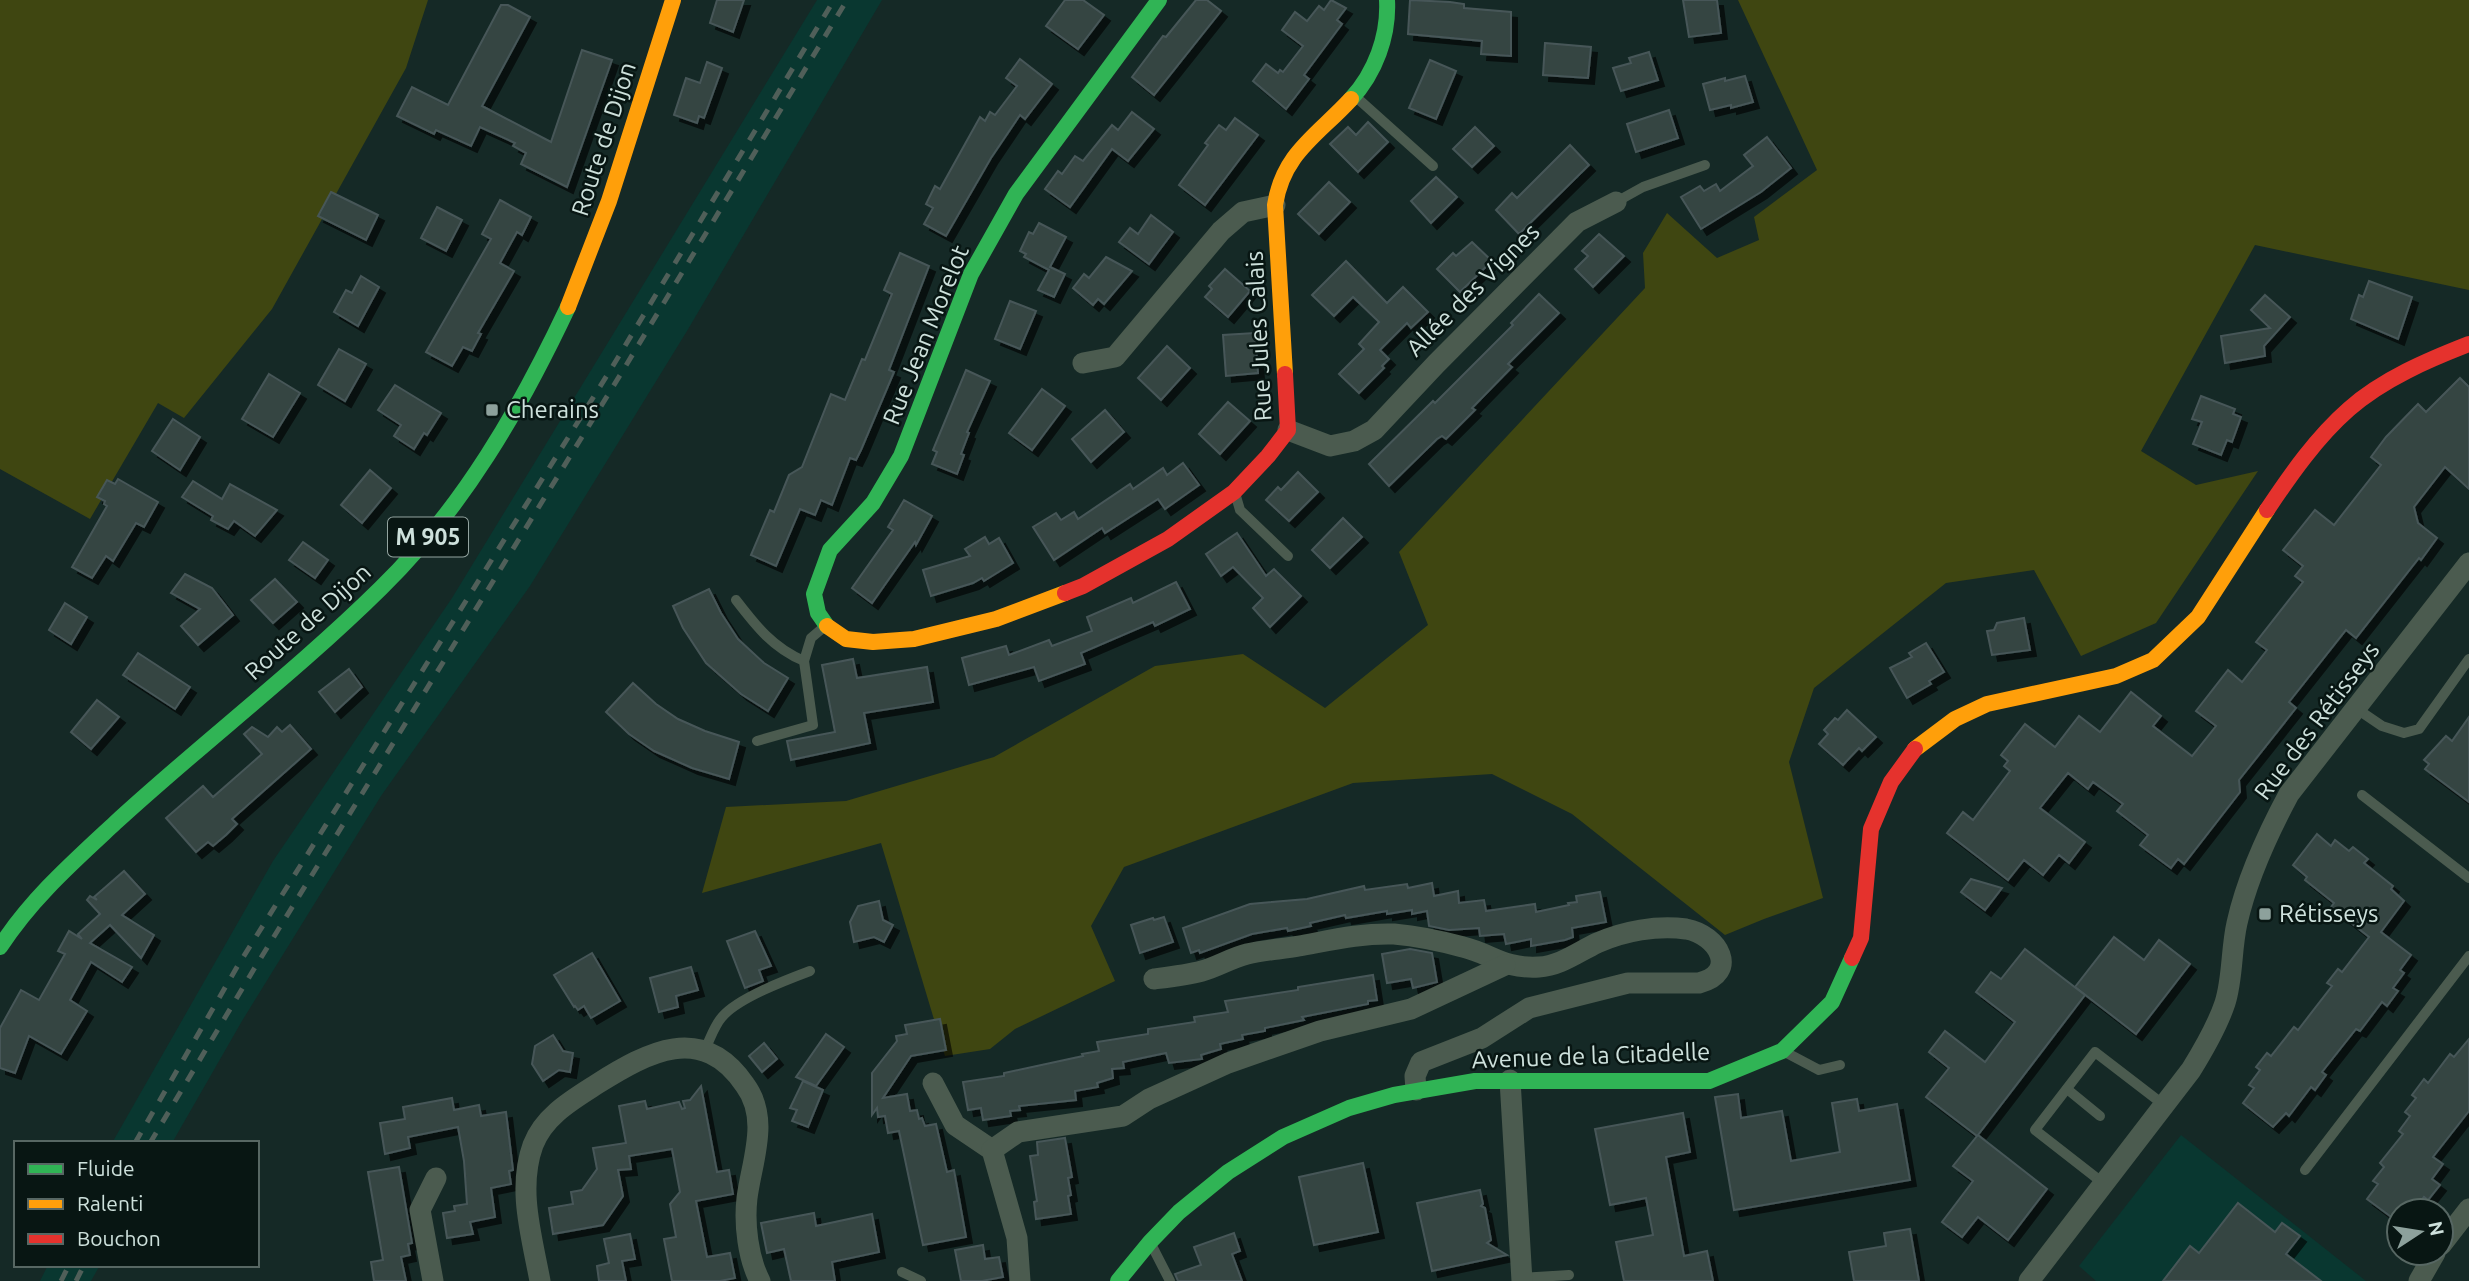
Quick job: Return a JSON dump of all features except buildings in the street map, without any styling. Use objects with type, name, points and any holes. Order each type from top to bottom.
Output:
[{"type":"street","name":"Route de Dijon","points":[[0,947],[39,893],[393,576],[444,517],[486,457],[522,395],[575,289],[612,190],[673,0]]},
{"type":"street","name":"Rue Jean Morelot","points":[[827,625],[818,614],[814,594],[830,551],[873,503],[901,456],[971,274],[1016,194],[1158,0]]},
{"type":"street","name":"Rue Jules Calais","points":[[827,625],[845,639],[873,642],[914,639],[996,619],[1083,586],[1168,539],[1234,492],[1268,456],[1287,430],[1275,205],[1278,190],[1289,162],[1317,129],[1354,95],[1369,72],[1382,41],[1388,11],[1387,0]]},
{"type":"street","name":"Allée des Vignes","points":[[1287,430],[1330,446],[1354,441],[1374,430],[1577,222],[1616,202]]},
{"type":"street","points":[[1083,363],[1115,357],[1221,231],[1243,212],[1275,205]]},
{"type":"street","name":"Avenue de la Citadelle","points":[[1118,1281],[1150,1242],[1210,1185],[1263,1148],[1304,1126],[1349,1108],[1416,1090],[1475,1080],[1709,1081],[1782,1051],[1832,1002],[1861,938],[1871,829],[1891,782],[1914,750],[1955,719],[1987,704],[2116,676],[2152,660],[2167,649],[2198,617],[2288,478],[2330,428],[2351,408],[2390,381],[2426,361],[2469,344]]},
{"type":"street","name":"Rue des Rétisseys","points":[[2029,1281],[2191,1070],[2211,1037],[2226,1001],[2237,923],[2267,836],[2289,794],[2469,563]]},
{"type":"street","points":[[1154,979],[1201,971],[1246,955],[1361,934],[1398,934],[1465,947],[1505,965],[1539,967],[1555,964],[1613,936],[1638,930],[1689,930],[1707,937],[1719,951],[1719,969],[1708,981],[1628,983],[1529,1008],[1482,1038],[1426,1059],[1416,1071],[1416,1090]]},
{"type":"street","points":[[992,1150],[1018,1132],[1123,1116],[1149,1099],[1228,1063],[1320,1031],[1411,1009],[1505,965]]},
{"type":"street","points":[[540,1281],[527,1206],[525,1177],[534,1142],[543,1127],[566,1104],[647,1055],[669,1049],[694,1048],[726,1064],[737,1074],[746,1086],[757,1113],[759,1128],[746,1211],[751,1253],[760,1281]]},
{"type":"street","points":[[1510,1080],[1522,1279]]},
{"type":"street","points":[[933,1083],[955,1125],[992,1150],[1017,1238],[1019,1272]]},
{"type":"street","points":[[433,1281],[420,1210],[436,1178]]},
{"type":"street","points":[[2455,1227],[2469,1209]]},
{"type":"lane","points":[[1354,95],[1433,166]]},
{"type":"lane","name":"Allée des Vignes","points":[[1616,202],[1643,187],[1705,165]]},
{"type":"lane","points":[[1234,492],[1240,510],[1288,556]]},
{"type":"lane","points":[[736,600],[760,632],[785,653],[804,661]]},
{"type":"lane","points":[[757,741],[813,725],[804,661],[811,638],[827,625]]},
{"type":"lane","points":[[2357,709],[2382,726],[2404,733],[2419,729],[2469,659]]},
{"type":"lane","points":[[2362,795],[2469,878]]},
{"type":"lane","points":[[2305,1170],[2469,956]]},
{"type":"lane","points":[[704,1051],[722,1017],[739,1003],[781,981],[810,971]]},
{"type":"lane","points":[[1782,1051],[1819,1070],[1840,1065]]},
{"type":"lane","points":[[2103,1183],[2035,1130],[2095,1052],[2164,1105]]},
{"type":"lane","points":[[2067,1089],[2100,1116]]},
{"type":"lane","points":[[1150,1242],[1170,1281]]},
{"type":"lane","points":[[902,1272],[921,1281]]},
{"type":"lane","points":[[1522,1279],[1569,1275]]},
{"type":"shaded area","points":[[817,0],[882,0],[687,331],[530,586],[381,796],[242,1021],[173,1141],[113,1141],[273,861],[452,598]]},
{"type":"shaded area","points":[[2181,1135],[2366,1281],[2096,1281],[2079,1266]]},
{"type":"shaded area","points":[[47,1267],[99,1267],[91,1281],[40,1281]]},
{"type":"green space","points":[[0,0],[428,0],[406,68],[272,309],[184,418],[158,403],[90,519],[0,469]]},
{"type":"green space","points":[[1738,0],[2469,0],[2469,290],[2255,245],[2141,451],[2196,485],[2258,471],[2156,623],[2081,656],[2034,570],[1946,583],[1814,688],[1789,762],[1823,898],[1725,935],[1572,814],[1492,774],[1353,783],[1124,867],[1091,926],[1115,981],[1015,1029],[990,1049],[945,1056],[881,843],[702,893],[726,807],[846,801],[994,757],[1155,666],[1243,654],[1325,708],[1428,625],[1399,552],[1645,288],[1643,253],[1667,213],[1717,258],[1759,240],[1754,217],[1817,170]]},
{"type":"railway","points":[[136,1141],[237,967],[611,369],[834,0]]},
{"type":"railway","points":[[151,1141],[847,0]]},
{"type":"railway","points":[[61,1281],[68,1267]]},
{"type":"railway","points":[[76,1281],[83,1267]]},
{"type":"traffic: fast","points":[[827,626],[818,613],[814,594],[830,550],[873,503],[901,456],[971,274],[1016,194],[1159,0]]},
{"type":"traffic: fast","points":[[1351,99],[1367,78],[1379,53],[1386,27],[1387,0]]},
{"type":"traffic: fast","points":[[0,947],[39,897],[84,852],[349,619],[411,557],[464,491],[487,456],[530,383],[568,307]]},
{"type":"traffic: fast","points":[[1118,1281],[1179,1212],[1228,1172],[1283,1137],[1349,1108],[1394,1095],[1475,1081],[1709,1081],[1782,1051],[1832,1002],[1852,958]]},
{"type":"traffic: slow","points":[[568,307],[609,201],[673,0]]},
{"type":"traffic: slow","points":[[1285,374],[1275,205],[1279,187],[1294,158],[1351,99]]},
{"type":"traffic: slow","points":[[1915,749],[1955,719],[1987,704],[2116,676],[2153,660],[2198,617],[2267,510]]},
{"type":"traffic: slow","points":[[827,626],[846,639],[873,642],[914,639],[996,619],[1065,593]]},
{"type":"traffic: jam","points":[[2267,510],[2315,444],[2362,398],[2391,379],[2469,344]]},
{"type":"traffic: jam","points":[[1065,593],[1083,586],[1168,539],[1234,492],[1288,430],[1285,374]]},
{"type":"traffic: jam","points":[[1852,958],[1861,938],[1871,829],[1891,782],[1915,749]]},
{"type":"place","name":"Cherains","points":[[492,410]]},
{"type":"place","name":"Rétisseys","points":[[2265,914]]}]
